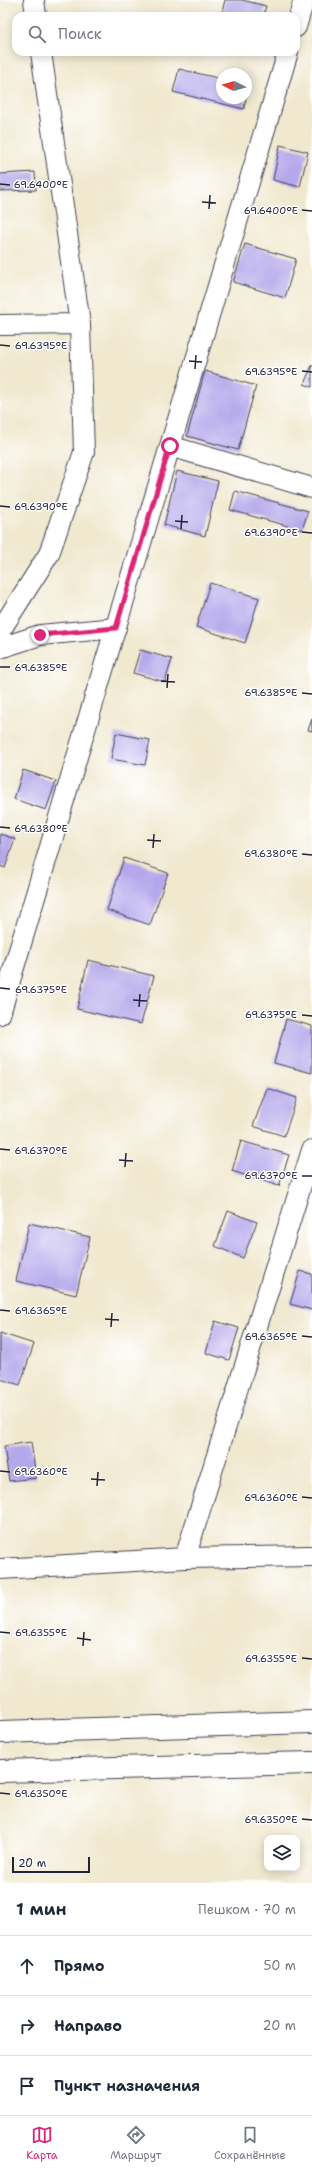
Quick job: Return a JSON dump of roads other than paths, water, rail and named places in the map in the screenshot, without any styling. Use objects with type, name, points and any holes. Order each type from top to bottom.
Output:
[{"type":"main road","points":[[0,1732],[312,1722]]},
{"type":"main road","points":[[0,1771],[312,1763]]},
{"type":"street","points":[[34,0],[36,12]]},
{"type":"street","points":[[300,14],[304,0]]},
{"type":"street","points":[[0,631],[49,554],[84,452],[80,324],[42,56]]},
{"type":"street","points":[[0,1014],[287,56]]},
{"type":"street","points":[[0,325],[80,324]]},
{"type":"street","points":[[170,446],[312,488]]},
{"type":"street","points":[[0,648],[40,635],[116,628]]},
{"type":"street","points":[[185,1558],[312,1150]]},
{"type":"street","points":[[0,1569],[185,1558],[312,1556]]}]
